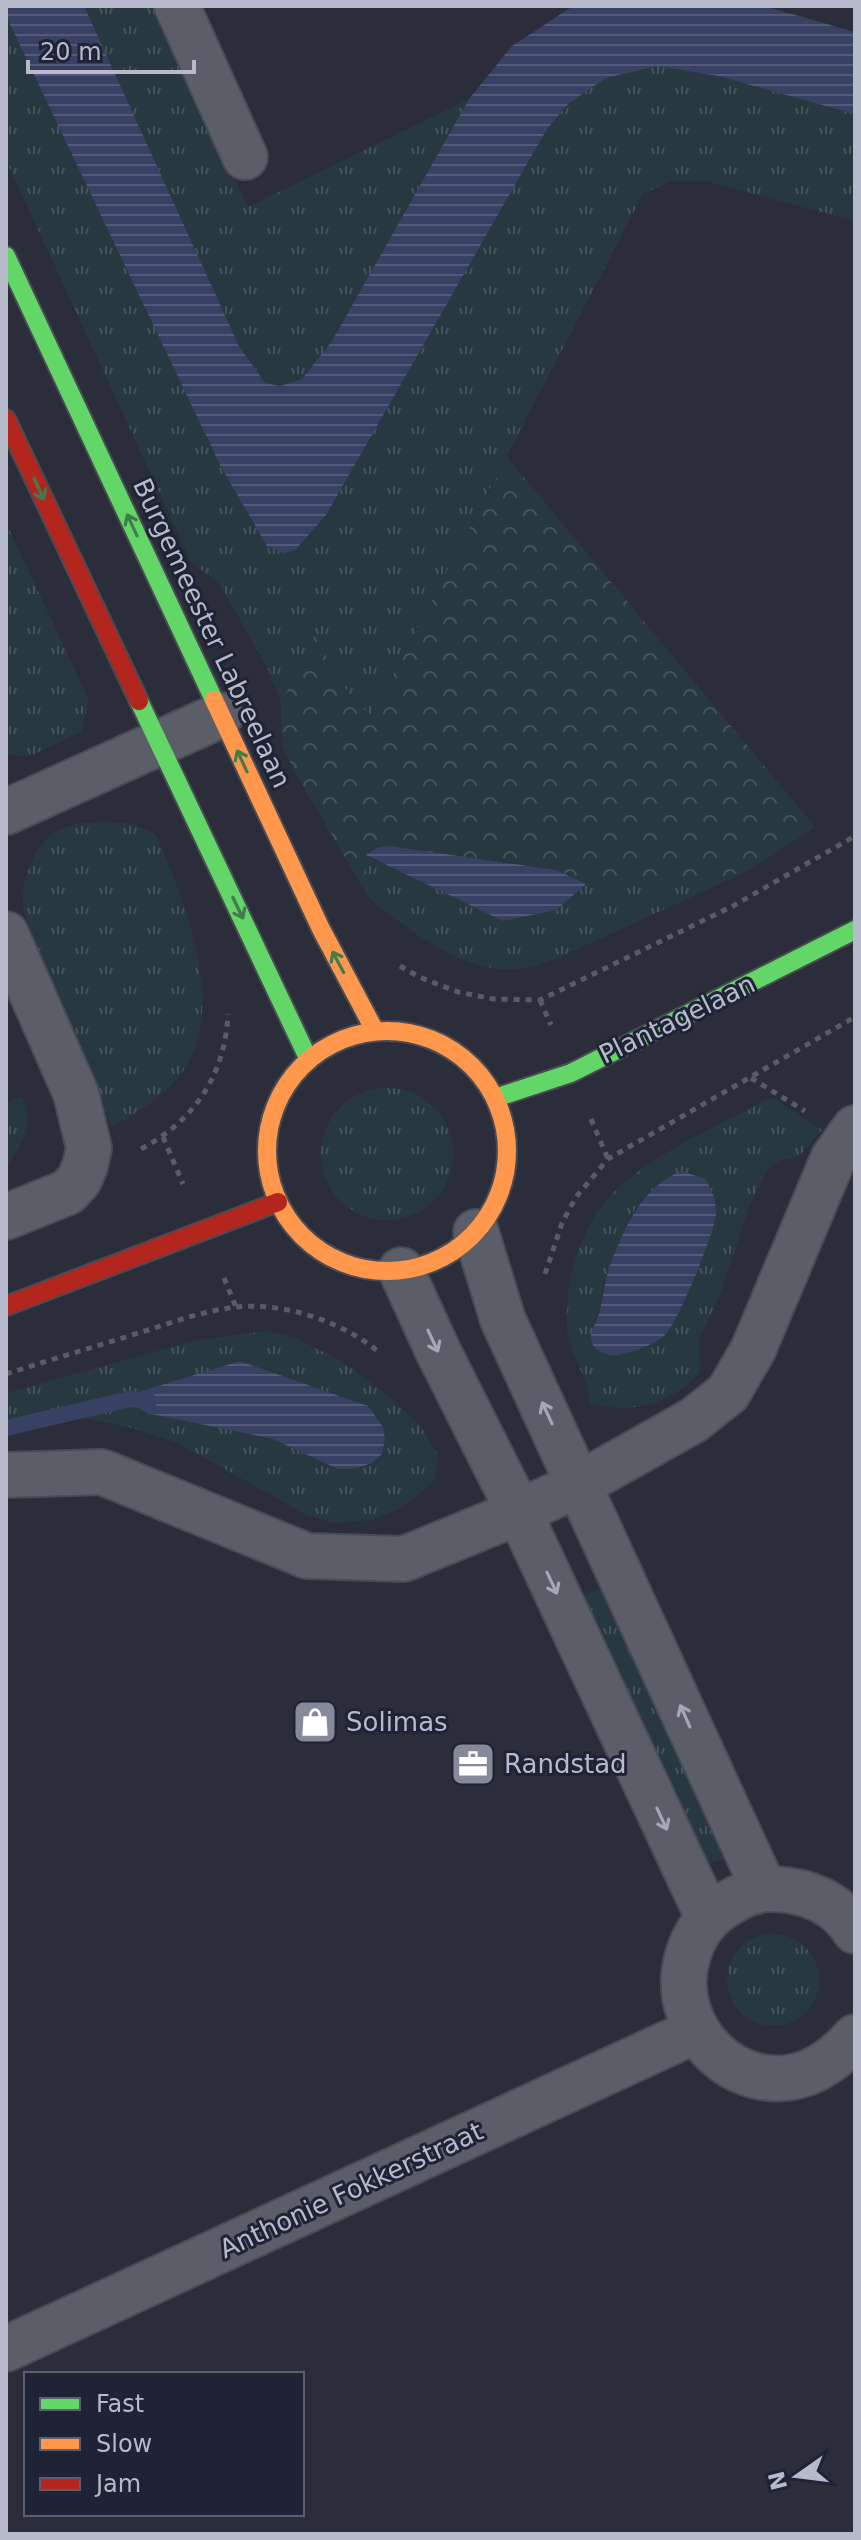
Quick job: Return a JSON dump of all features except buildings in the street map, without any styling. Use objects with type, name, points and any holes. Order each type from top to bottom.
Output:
[{"type":"street","points":[[177,6],[245,157]]},
{"type":"street","name":"Burgemeester Labreelaan","points":[[6,256],[328,943],[375,1031]]},
{"type":"street","points":[[6,419],[309,1060]]},
{"type":"street","points":[[6,812],[221,715]]},
{"type":"street","name":"Plantagelaan","points":[[495,1098],[571,1073],[855,930]]},
{"type":"street","points":[[6,934],[76,1094],[89,1148],[79,1180],[68,1192],[6,1217]]},
{"type":"street","points":[[375,1031],[412,1033],[446,1045],[475,1068],[495,1098],[505,1126],[507,1154],[504,1182],[493,1209],[476,1232],[455,1251],[429,1264],[401,1270],[364,1269],[329,1256],[299,1233],[278,1202],[269,1172],[268,1141],[273,1110],[288,1083],[309,1060],[340,1040],[375,1031]]},
{"type":"street","points":[[6,1475],[102,1472],[307,1556],[404,1559],[580,1484],[694,1420],[728,1393],[753,1350],[833,1159],[852,1133]]},
{"type":"street","points":[[6,1306],[278,1202]]},
{"type":"street","points":[[476,1232],[503,1320],[764,1889]]},
{"type":"street","points":[[401,1270],[519,1512],[708,1917]]},
{"type":"street","points":[[855,1931],[849,1921],[825,1901],[795,1890],[764,1889],[734,1898],[708,1917],[691,1943],[683,1972],[684,2002],[695,2031],[716,2055],[743,2071],[773,2078],[804,2074],[833,2060],[855,2037]]},
{"type":"street","name":"Anthonie Fokkerstraat","points":[[6,2349],[695,2031]]},
{"type":"path","points":[[391,961],[419,977],[458,992],[493,999],[540,1000],[733,906],[855,836]]},
{"type":"path","points":[[543,1286],[551,1251],[562,1223],[576,1197],[608,1159],[855,1017]]},
{"type":"path","points":[[751,1078],[852,1133]]},
{"type":"path","points":[[6,1374],[190,1317],[236,1307],[264,1307],[320,1319],[347,1332],[383,1356]]},
{"type":"green space","points":[[84,6],[153,6],[248,207],[469,99],[332,341],[302,379],[280,386],[265,383],[239,346]]},
{"type":"green space","points":[[6,16],[220,465],[295,549],[326,515],[547,129],[569,103],[606,78],[657,65],[718,76],[855,114],[855,221],[706,181],[670,181],[643,194],[371,717],[342,685],[315,636],[281,703],[269,671],[219,583],[192,563],[6,160]]},
{"type":"green space","points":[[507,457],[815,827],[748,871],[688,884],[586,884],[556,870],[500,861],[366,855],[363,888],[282,747],[281,703],[315,635],[342,685],[371,717]]},
{"type":"green space","points":[[6,523],[89,700],[81,732],[30,756],[6,755]]},
{"type":"green space","points":[[86,822],[131,823],[156,835],[190,925],[202,992],[201,1024],[193,1054],[176,1080],[154,1100],[112,1127],[30,933],[23,903],[32,860],[52,834]]},
{"type":"green space","points":[[366,855],[375,861],[556,910],[586,884],[688,884],[748,871],[560,957],[541,964],[507,969],[488,967],[452,955],[418,935],[371,900],[363,888]]},
{"type":"green space","points":[[387,1088],[412,1093],[434,1107],[448,1129],[453,1154],[448,1179],[434,1201],[412,1215],[387,1220],[362,1215],[340,1201],[326,1179],[321,1154],[326,1129],[340,1107],[362,1093]]},
{"type":"green space","points":[[22,1096],[27,1116],[24,1134],[6,1167],[6,1103]]},
{"type":"green space","points":[[772,1097],[822,1130],[799,1156],[782,1160],[768,1169],[750,1204],[718,1300],[698,1340],[700,1372],[677,1392],[650,1404],[621,1408],[590,1403],[569,1338],[567,1311],[577,1255],[592,1220],[614,1192],[648,1165]],"holes":[[[635,1209],[716,1217],[666,1334],[642,1350],[591,1336],[609,1269]]]},
{"type":"green space","points":[[267,1331],[296,1338],[329,1355],[387,1395],[419,1424],[438,1454],[435,1479],[396,1510],[372,1520],[335,1523],[307,1515],[178,1443],[133,1428],[74,1416],[6,1434],[6,1393],[197,1340]],"holes":[[[240,1361],[368,1406],[338,1469],[273,1439],[213,1425],[130,1399],[135,1393]]]},
{"type":"green space","points":[[603,1587],[729,1856],[706,1866],[581,1598]]},
{"type":"green space","points":[[773,1934],[791,1938],[806,1947],[815,1962],[819,1980],[815,1998],[806,2013],[791,2022],[773,2026],[755,2022],[740,2013],[731,1998],[727,1980],[731,1962],[740,1947],[755,1938]]},
{"type":"water","points":[[6,6],[84,6],[239,346],[265,383],[280,386],[302,379],[332,341],[469,99],[512,46],[570,8],[764,6],[855,32],[855,114],[718,76],[657,66],[606,78],[569,103],[547,129],[326,515],[295,550],[283,553],[267,546],[220,465],[6,16]]},
{"type":"water","points":[[389,846],[556,870],[586,884],[556,910],[503,921],[366,855],[377,848]]},
{"type":"water","points":[[681,1171],[705,1179],[715,1203],[716,1213],[710,1238],[695,1277],[678,1315],[664,1336],[638,1350],[606,1354],[597,1350],[591,1336],[607,1274],[618,1246],[630,1220],[646,1197],[667,1178]]},
{"type":"water","points":[[240,1361],[368,1406],[383,1427],[385,1439],[382,1454],[372,1463],[338,1469],[273,1439],[147,1413],[130,1399],[135,1393]]},
{"type":"waterway","points":[[6,1428],[130,1399],[149,1401]]},
{"type":"traffic: fast","points":[[6,256],[214,700]]},
{"type":"traffic: fast","points":[[139,701],[309,1060]]},
{"type":"traffic: fast","points":[[495,1098],[571,1073],[855,930]]},
{"type":"traffic: slow","points":[[214,700],[321,929],[375,1031]]},
{"type":"traffic: slow","points":[[387,1031],[433,1040],[472,1066],[498,1105],[507,1151],[498,1197],[472,1236],[433,1262],[387,1271],[341,1262],[302,1236],[276,1197],[267,1151],[276,1105],[302,1066],[341,1040],[387,1031]]},
{"type":"traffic: jam","points":[[6,419],[139,701]]},
{"type":"traffic: jam","points":[[6,1306],[278,1202]]},
{"type":"place","name":"Solimas","points":[[315,1722]]},
{"type":"place","name":"Randstad","points":[[473,1764]]}]
